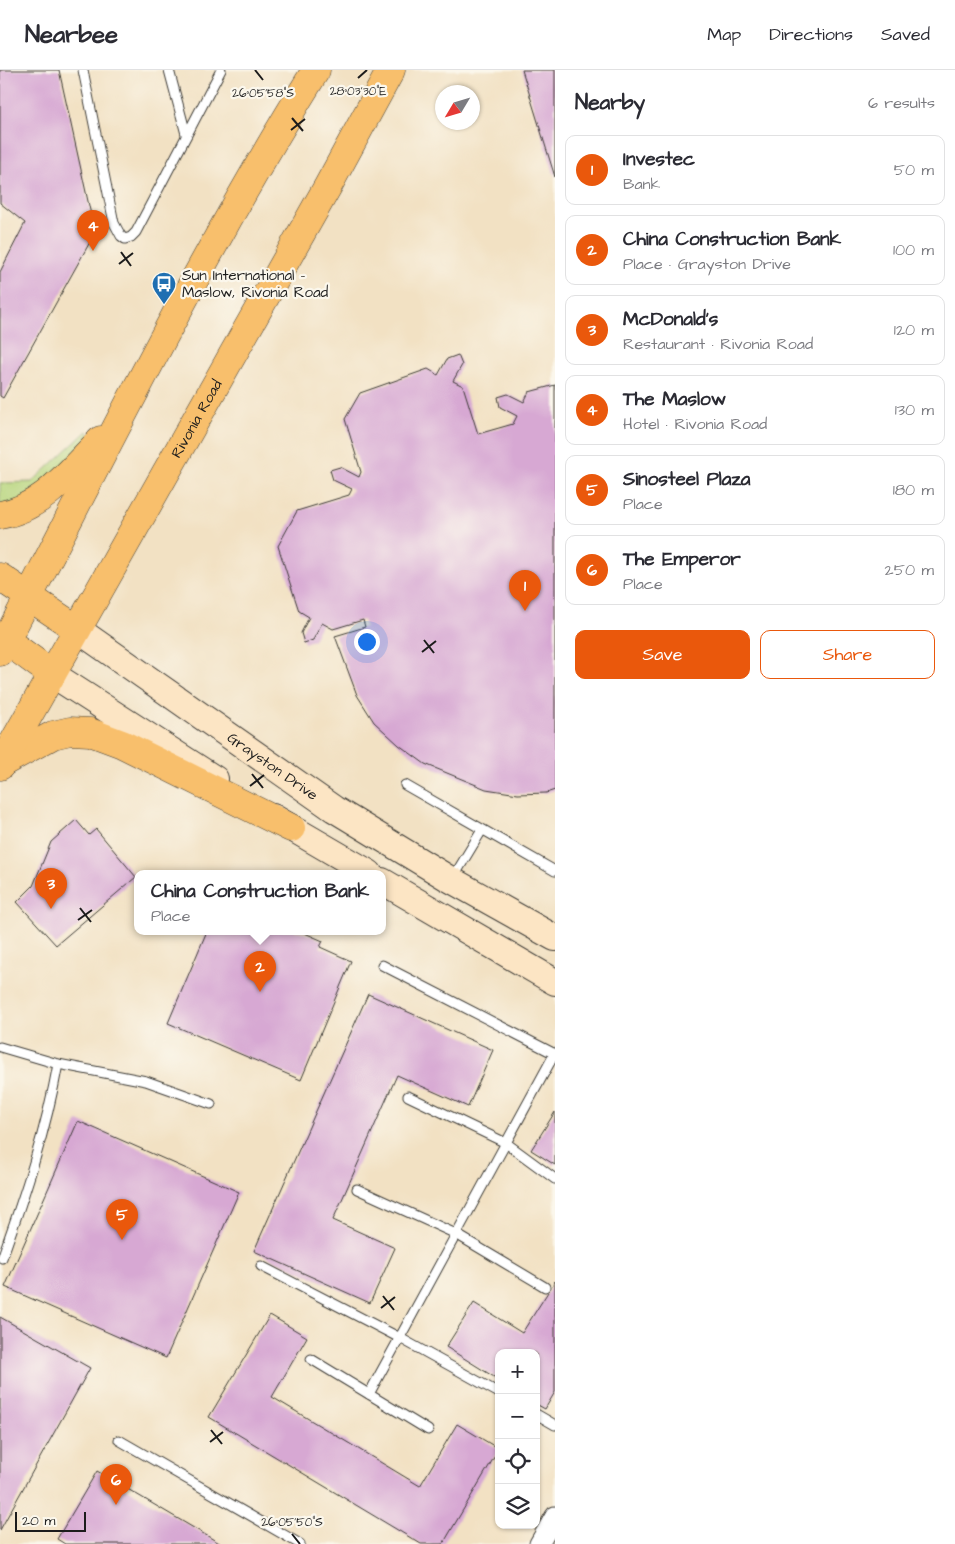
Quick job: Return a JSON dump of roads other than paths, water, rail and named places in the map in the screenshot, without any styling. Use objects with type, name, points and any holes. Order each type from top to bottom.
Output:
[{"type":"main road","points":[[316,70],[266,150],[214,241],[29,597],[2,643],[291,828],[364,870]]},
{"type":"main road","name":"Rivonia Road","points":[[1,764],[328,186],[391,70]]},
{"type":"main road","points":[[0,515],[24,508],[43,497],[65,478],[121,420]]},
{"type":"main road","name":"Grayston Drive","points":[[0,577],[334,809],[452,880],[555,938]]},
{"type":"main road","points":[[1,764],[53,735],[70,731],[90,732],[136,750],[291,828]]},
{"type":"main road","points":[[386,883],[555,982]]},
{"type":"street","points":[[539,1544],[555,1516]]},
{"type":"lane","points":[[83,70],[114,223],[121,236],[125,239],[131,238],[136,232],[221,70]]},
{"type":"lane","points":[[169,70],[186,134]]},
{"type":"lane","points":[[405,785],[555,870]]},
{"type":"lane","points":[[452,880],[482,830]]},
{"type":"lane","points":[[369,1394],[555,1054],[382,965]]},
{"type":"lane","points":[[0,1047],[58,1064],[146,1081],[211,1104]]},
{"type":"lane","points":[[2,1258],[35,1165],[50,1108],[58,1064]]},
{"type":"lane","points":[[408,1096],[506,1142],[555,1179]]},
{"type":"lane","points":[[357,1189],[456,1234],[545,1287]]},
{"type":"lane","points":[[261,1266],[400,1338],[495,1391]]},
{"type":"lane","points":[[311,1359],[428,1430]]},
{"type":"lane","points":[[540,1416],[555,1425]]},
{"type":"lane","points":[[118,1440],[300,1544]]},
{"type":"place","name":"The Maslow","points":[[93,251]]},
{"type":"place","name":"Sun International - Maslow, Rivonia Road","points":[[164,305]]},
{"type":"place","name":"Investec","points":[[525,611]]},
{"type":"place","name":"McDonald's","points":[[51,909]]},
{"type":"place","name":"China Construction Bank","points":[[260,992]]},
{"type":"place","name":"Sinosteel Plaza","points":[[122,1240]]},
{"type":"place","name":"The Emperor","points":[[116,1505]]}]
